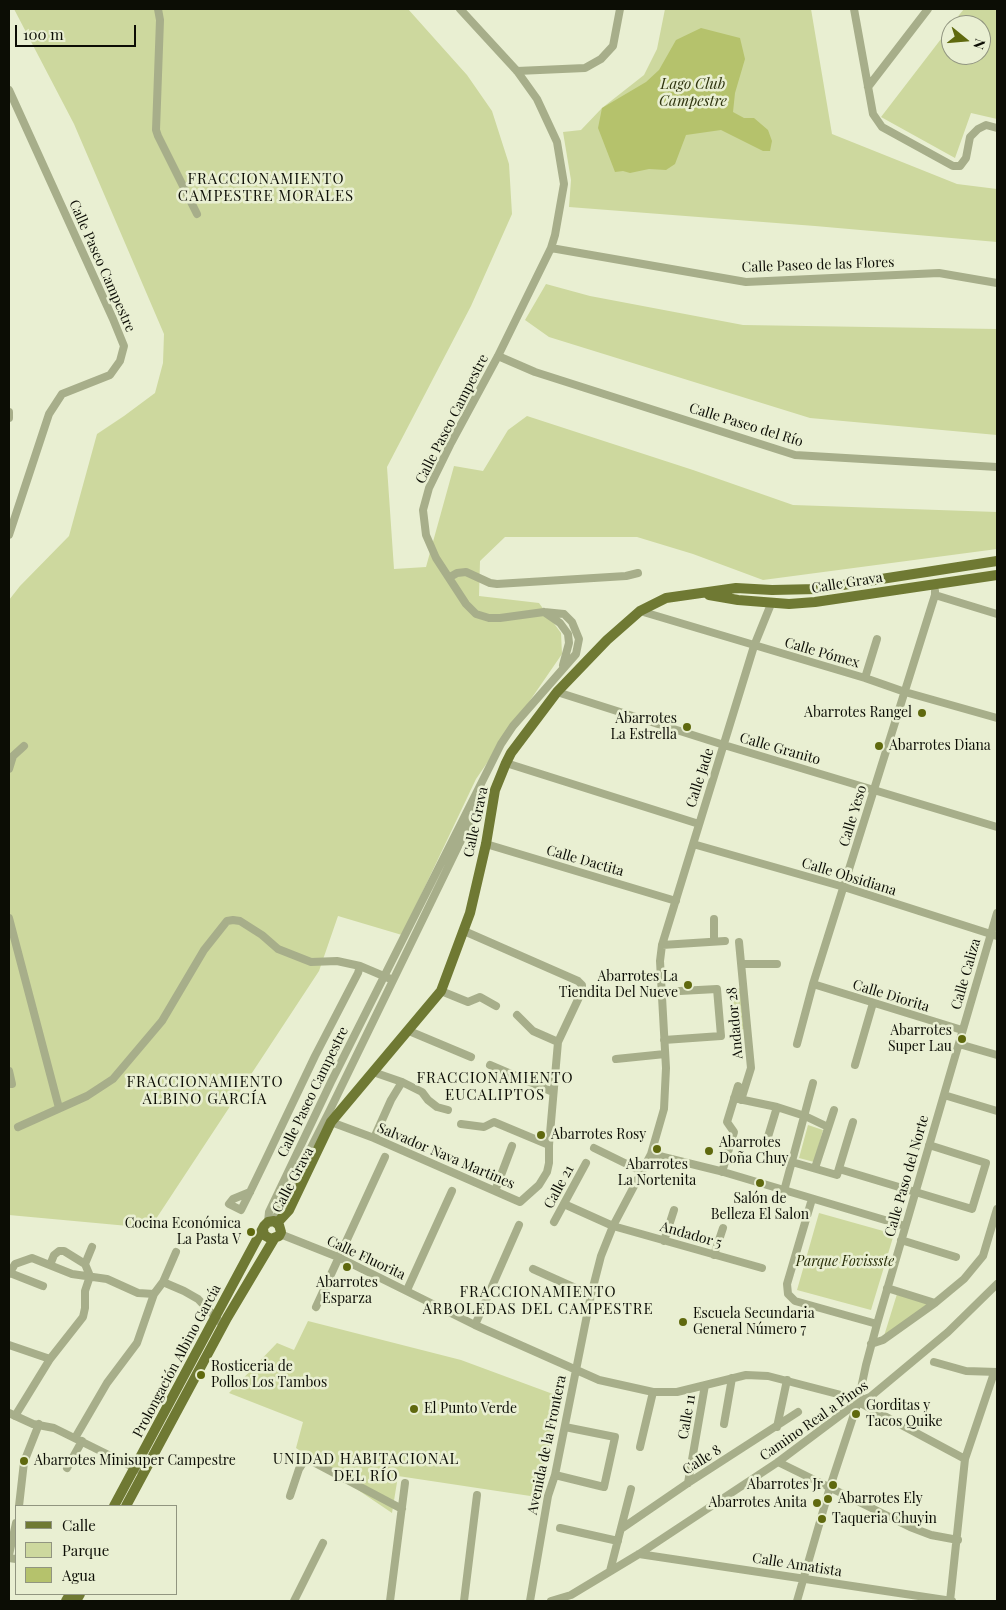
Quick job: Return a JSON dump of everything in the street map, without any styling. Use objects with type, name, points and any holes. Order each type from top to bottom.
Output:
[{"type":"main road","name":"Calle Grava","points":[[274,1228],[299,1201],[332,1122],[441,991],[464,931],[486,844],[495,790],[506,763],[511,753],[557,692],[607,640],[640,611],[666,598],[736,588],[772,590],[817,589],[997,561]]},
{"type":"main road","name":"Calle Grava","points":[[701,593],[771,604],[815,602],[997,575]]},
{"type":"main road","name":"Prolongación Albino García","points":[[115,1505],[139,1470],[219,1322],[274,1228]]},
{"type":"main road","name":"Prolongación Albino García","points":[[219,1322],[274,1228]]},
{"type":"main road","name":"Prolongación Albino García","points":[[126,1505],[139,1470]]},
{"type":"main road","points":[[66,1601],[76,1597]]},
{"type":"street","points":[[158,9],[160,20],[156,130],[197,214]]},
{"type":"street","name":"Calle Paseo Campestre","points":[[274,1228],[269,1212],[326,1091],[501,744],[513,726],[576,654],[579,640],[572,622],[564,614],[544,612],[488,618],[476,614],[466,604],[436,558],[426,535],[423,510],[429,488],[552,248],[564,184],[557,142],[537,99],[517,70],[460,9]]},
{"type":"street","points":[[517,70],[586,68],[600,59],[613,46],[620,9]]},
{"type":"street","points":[[854,9],[873,114],[882,127],[953,166],[960,166],[966,158],[970,137],[978,129],[986,125],[997,128]]},
{"type":"street","points":[[868,86],[928,9]]},
{"type":"street","name":"Calle Paseo Campestre","points":[[9,90],[124,346],[120,361],[110,375],[62,394],[49,414],[9,535]]},
{"type":"street","name":"Calle Paseo de las Flores","points":[[552,248],[746,282],[938,273],[997,283]]},
{"type":"street","name":"Calle Paseo del Río","points":[[498,356],[535,372],[795,455],[997,467]]},
{"type":"street","points":[[9,412],[9,418]]},
{"type":"street","points":[[450,577],[457,573],[466,572],[490,583],[497,584],[626,576],[638,573]]},
{"type":"street","name":"Calle Yeso","points":[[797,1044],[813,984],[935,595],[936,584]]},
{"type":"street","points":[[935,595],[997,614]]},
{"type":"street","name":"Calle Jade","points":[[660,961],[662,945],[754,646],[771,604]]},
{"type":"street","name":"Calle Pómex","points":[[640,611],[865,678],[905,692],[997,718]]},
{"type":"street","points":[[865,678],[876,639]]},
{"type":"street","name":"Calle Granito","points":[[557,692],[724,745],[997,826]]},
{"type":"street","points":[[9,769],[13,756],[24,746]]},
{"type":"street","points":[[506,763],[699,824]]},
{"type":"street","name":"Calle Paseo Campestre","points":[[274,1228],[332,1122],[337,1096],[470,822],[470,804]]},
{"type":"street","name":"Calle Dactita","points":[[486,844],[676,901]]},
{"type":"street","name":"Calle Obsidiana","points":[[693,844],[844,887],[994,935]]},
{"type":"street","name":"Calle Caliza","points":[[959,1044],[994,935],[997,912]]},
{"type":"street","points":[[9,918],[11,935],[59,1108]]},
{"type":"street","points":[[714,919],[714,941]]},
{"type":"street","points":[[18,1126],[87,1096],[113,1079],[162,1021],[204,950],[227,921],[240,921],[262,935],[278,949],[311,962],[338,961],[360,966],[394,980]]},
{"type":"street","name":"Salvador Nava Martines","points":[[312,1121],[332,1122],[374,1138],[520,1202],[540,1185],[547,1172],[549,1163],[558,1042],[582,991],[582,985],[578,981],[464,931]]},
{"type":"street","points":[[405,935],[414,938]]},
{"type":"street","points":[[662,945],[725,941]]},
{"type":"street","name":"Andador 28","points":[[722,1172],[734,1132],[727,1122],[751,1068],[739,942]]},
{"type":"street","name":"Avenida de la Frontera","points":[[530,1601],[548,1496],[555,1475],[591,1295],[606,1240],[651,1154],[666,1101],[660,961]]},
{"type":"street","points":[[742,964],[777,964]]},
{"type":"street","name":"Calle Paseo Campestre","points":[[250,1192],[233,1199],[229,1204],[241,1210],[250,1192],[315,1056],[358,973],[360,966]]},
{"type":"street","name":"Calle Diorita","points":[[813,984],[962,1030]]},
{"type":"street","points":[[661,992],[717,989],[721,1036],[664,1040]]},
{"type":"street","points":[[441,991],[468,1002],[480,998],[496,1006]]},
{"type":"street","points":[[855,1065],[873,1004]]},
{"type":"street","points":[[517,1015],[533,1031],[558,1042]]},
{"type":"street","points":[[363,1019],[372,1024]]},
{"type":"street","points":[[409,1031],[471,1057]]},
{"type":"street","points":[[959,1044],[997,1055]]},
{"type":"street","name":"Calle Paso del Norte","points":[[797,1601],[830,1487],[858,1402],[871,1344],[959,1044]]},
{"type":"street","points":[[616,1059],[665,1054]]},
{"type":"street","points":[[490,1064],[553,1092]]},
{"type":"street","points":[[9,1071],[12,1084]]},
{"type":"street","points":[[373,1072],[402,1082],[422,1092],[437,1107],[448,1110]]},
{"type":"street","points":[[374,1138],[391,1100],[402,1082]]},
{"type":"street","points":[[784,1191],[813,1083]]},
{"type":"street","name":"Andador 28","points":[[738,1086],[738,1099]]},
{"type":"street","points":[[326,1091],[337,1096]]},
{"type":"street","points":[[944,1095],[997,1111]]},
{"type":"street","points":[[738,1099],[777,1107],[805,1116],[828,1127]]},
{"type":"street","points":[[767,1140],[777,1107]]},
{"type":"street","points":[[815,1168],[834,1110]]},
{"type":"street","points":[[461,1124],[484,1127],[494,1122],[549,1145]]},
{"type":"street","points":[[792,1162],[837,1175],[853,1122]]},
{"type":"street","points":[[839,1169],[972,1209],[986,1163],[929,1145]]},
{"type":"street","points":[[495,1192],[512,1146]]},
{"type":"street","points":[[594,1148],[641,1171]]},
{"type":"street","points":[[651,1154],[722,1172],[905,1226]]},
{"type":"street","points":[[316,1307],[384,1157]]},
{"type":"street","name":"Calle 21","points":[[554,1222],[586,1163]]},
{"type":"street","points":[[406,1290],[452,1191]]},
{"type":"street","points":[[812,1200],[787,1284],[788,1294],[796,1301],[877,1324]]},
{"type":"street","name":"Andador 5","points":[[564,1204],[613,1226],[762,1268]]},
{"type":"street","points":[[664,1241],[674,1210]]},
{"type":"street","points":[[871,1344],[883,1340],[934,1304],[964,1279],[983,1256],[997,1213]]},
{"type":"street","points":[[475,1325],[519,1225]]},
{"type":"street","name":"Calle Fluorita","points":[[274,1228],[338,1257],[475,1325],[600,1380],[653,1392],[677,1392],[732,1378],[760,1375],[787,1380],[849,1397],[965,1459]]},
{"type":"street","points":[[714,1255],[722,1228]]},
{"type":"street","points":[[901,1240],[956,1257]]},
{"type":"street","points":[[85,1264],[92,1247]]},
{"type":"street","points":[[50,1265],[54,1255],[59,1251],[64,1251],[85,1264],[90,1276],[85,1290],[83,1317],[50,1359],[12,1415],[34,1424],[54,1428],[139,1470]]},
{"type":"street","points":[[67,1468],[78,1439],[107,1383],[137,1343],[154,1294],[163,1282],[176,1252]]},
{"type":"street","points":[[43,1286],[9,1273],[12,1263],[32,1258],[72,1274],[107,1279],[138,1293],[154,1294]]},
{"type":"street","points":[[533,1269],[591,1295]]},
{"type":"street","points":[[163,1282],[184,1290],[198,1299],[219,1322]]},
{"type":"street","name":"Camino Real a Pinos","points":[[552,1601],[571,1595],[639,1554],[778,1462],[858,1402],[870,1397],[948,1332],[997,1284]]},
{"type":"street","points":[[887,1288],[934,1304]]},
{"type":"street","points":[[9,1345],[50,1359]]},
{"type":"street","points":[[934,1362],[966,1371],[996,1372],[965,1459],[951,1601]]},
{"type":"street","points":[[724,1424],[732,1378]]},
{"type":"street","points":[[778,1427],[787,1380]]},
{"type":"street","name":"Calle 11","points":[[688,1483],[705,1385]]},
{"type":"street","points":[[640,1447],[653,1392]]},
{"type":"street","name":"Calle 8","points":[[621,1530],[688,1483],[778,1427],[798,1412]]},
{"type":"street","points":[[19,1505],[24,1462],[40,1424]]},
{"type":"street","points":[[555,1475],[604,1487],[615,1437],[565,1427]]},
{"type":"street","points":[[290,1496],[303,1457],[402,1509]]},
{"type":"street","points":[[778,1462],[910,1527],[931,1535],[958,1540]]},
{"type":"street","points":[[390,1601],[405,1483]]},
{"type":"street","points":[[610,1571],[631,1489]]},
{"type":"street","points":[[464,1601],[478,1495]]},
{"type":"street","points":[[9,1557],[15,1528]]},
{"type":"street","points":[[560,1528],[618,1541]]},
{"type":"street","points":[[294,1601],[323,1544]]},
{"type":"street","name":"Calle Amatista","points":[[639,1554],[951,1601]]},
{"type":"green space","points":[[14,9],[408,9],[467,75],[492,111],[509,164],[512,214],[471,306],[387,467],[394,569],[426,567],[454,466],[483,471],[508,430],[527,416],[793,505],[997,512],[997,549],[763,580],[693,554],[637,537],[505,537],[480,561],[479,596],[539,603],[561,633],[562,654],[476,779],[402,935],[338,916],[319,971],[150,1228],[9,1215],[9,600],[20,586],[69,536],[97,434],[155,393],[163,363],[164,334],[74,124]]},
{"type":"green space","points":[[665,9],[811,9],[832,134],[957,184],[997,189],[997,242],[569,207],[571,180],[563,132],[581,130],[602,108],[644,75],[657,49]]},
{"type":"green space","points":[[964,9],[997,9],[997,119],[971,113],[955,158],[881,117],[941,39],[941,65],[991,65],[991,15],[959,15]]},
{"type":"green space","points":[[546,284],[590,296],[743,325],[997,329],[997,435],[810,418],[549,337],[525,320]]},
{"type":"green space","points":[[744,988],[747,1029],[733,1030],[730,989]]},
{"type":"green space","points":[[808,1125],[823,1130],[814,1162],[799,1158]]},
{"type":"green space","name":"Parque Fovissste","points":[[819,1213],[894,1234],[871,1310],[797,1290]]},
{"type":"green space","points":[[897,1294],[929,1304],[884,1336]]},
{"type":"green space","name":"El Punto Verde","points":[[308,1321],[461,1360],[561,1397],[537,1497],[398,1476],[392,1513],[296,1448],[303,1422],[229,1393],[277,1343],[294,1350]]},
{"type":"water","name":"Lago Club Campestre","points":[[701,28],[740,38],[745,59],[735,93],[733,112],[744,118],[754,118],[768,130],[772,141],[770,151],[763,151],[721,130],[686,135],[675,164],[666,170],[649,169],[630,173],[623,171],[615,172],[598,128],[602,108],[646,82],[659,70],[676,40]]},
{"type":"place","name":"Abarrotes Rangel","points":[[922,713]]},
{"type":"place","name":"Abarrotes La Estrella","points":[[687,727]]},
{"type":"place","name":"Abarrotes Diana","points":[[879,746]]},
{"type":"place","name":"Abarrotes La Tiendita Del Nueve","points":[[688,985]]},
{"type":"place","name":"Abarrotes Super Lau","points":[[962,1039]]},
{"type":"place","name":"Abarrotes Rosy","points":[[541,1135]]},
{"type":"place","name":"Abarrotes La Nortenita","points":[[657,1149]]},
{"type":"place","name":"Abarrotes Doña Chuy","points":[[709,1151]]},
{"type":"place","name":"Salón de Belleza El Salon","points":[[760,1183]]},
{"type":"place","name":"Cocina Económica La Pasta V","points":[[251,1232]]},
{"type":"place","name":"Abarrotes Esparza","points":[[347,1267]]},
{"type":"place","name":"Escuela Secundaria General Número 7","points":[[683,1322]]},
{"type":"place","name":"Rosticeria de Pollos Los Tambos","points":[[201,1375]]},
{"type":"place","name":"El Punto Verde","points":[[414,1409]]},
{"type":"place","name":"Gorditas y Tacos Quike","points":[[856,1414]]},
{"type":"place","name":"Abarrotes Minisuper Campestre","points":[[24,1461]]},
{"type":"place","name":"Abarrotes Jr","points":[[833,1485]]},
{"type":"place","name":"Abarrotes Ely","points":[[828,1499]]},
{"type":"place","name":"Abarrotes Anita","points":[[817,1503]]},
{"type":"place","name":"Taqueria Chuyin","points":[[822,1519]]},
{"type":"district","name":"FRACCIONAMIENTO CAMPESTRE MORALES","points":[[266,188]]},
{"type":"district","name":"FRACCIONAMIENTO EUCALIPTOS","points":[[495,1086]]},
{"type":"district","name":"FRACCIONAMIENTO ALBINO GARCÍA","points":[[205,1090]]},
{"type":"district","name":"FRACCIONAMIENTO ARBOLEDAS DEL CAMPESTRE","points":[[538,1300]]},
{"type":"district","name":"UNIDAD HABITACIONAL DEL RÍO","points":[[366,1468]]}]
